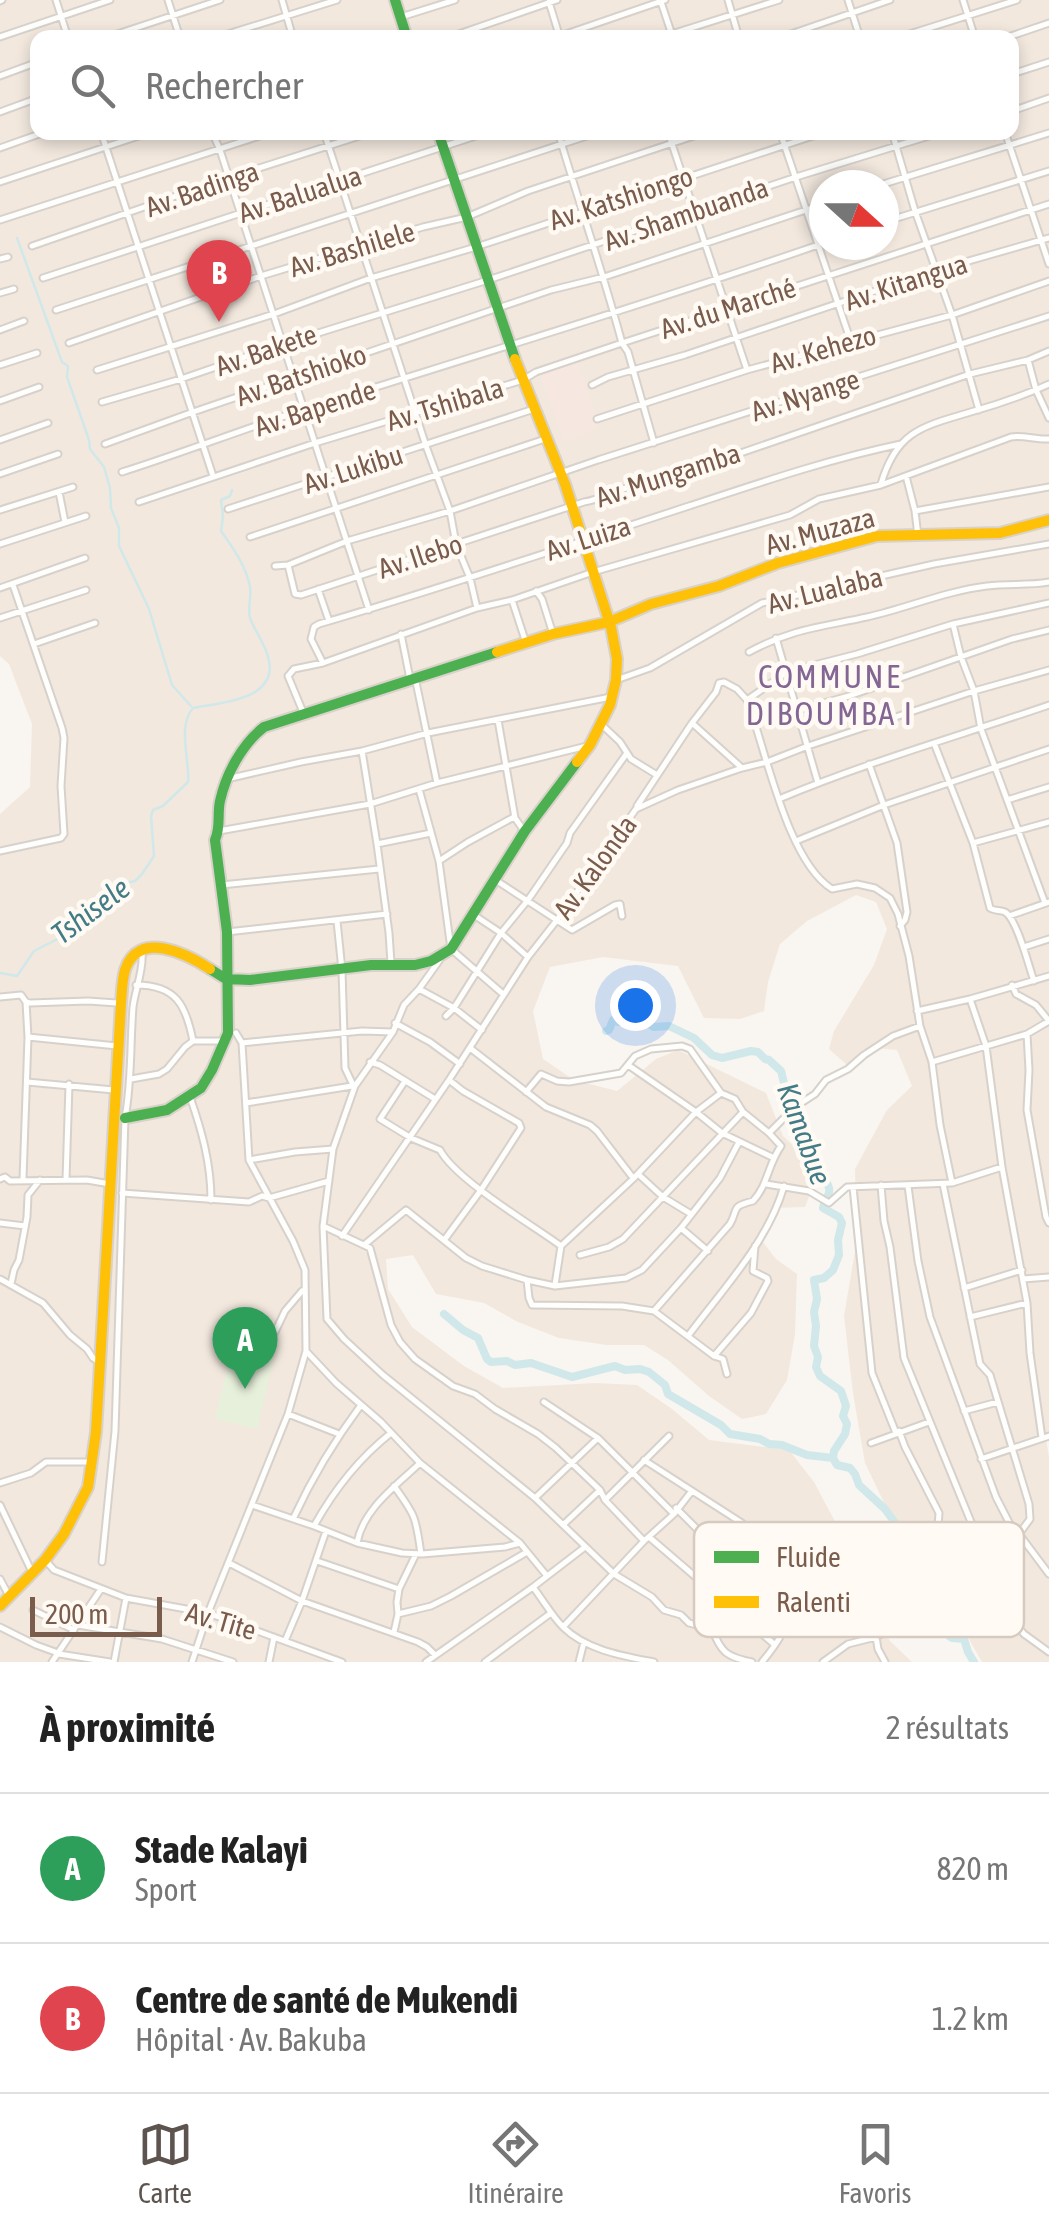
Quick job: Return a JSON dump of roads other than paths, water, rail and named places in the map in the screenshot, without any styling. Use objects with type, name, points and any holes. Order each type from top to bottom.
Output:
[{"type":"main road","points":[[395,0],[405,30]]},
{"type":"main road","points":[[0,1606],[46,1560],[88,1487],[117,1188],[121,1003],[129,962],[140,951],[162,947],[226,978],[250,980],[371,965],[424,964],[447,952],[525,831],[590,745],[612,697],[617,659],[584,540],[510,346],[441,140]]},
{"type":"main road","name":"Av. Muzaza","points":[[225,1041],[227,932],[214,840],[228,779],[240,753],[257,731],[410,678],[553,634],[609,622],[778,563],[877,536],[1000,533],[1049,520]]},
{"type":"main road","points":[[125,1118],[167,1110],[190,1097],[212,1070],[225,1041]]},
{"type":"street","points":[[56,0],[65,30]]},
{"type":"street","points":[[0,36],[110,0]]},
{"type":"street","points":[[168,0],[177,30]]},
{"type":"street","points":[[127,30],[220,0]]},
{"type":"street","points":[[282,0],[291,30]]},
{"type":"street","points":[[241,30],[337,0]]},
{"type":"street","points":[[401,17],[455,0]]},
{"type":"street","points":[[579,30],[662,0],[671,30]]},
{"type":"street","points":[[728,0],[737,30]]},
{"type":"street","points":[[686,30],[779,0]]},
{"type":"street","points":[[848,0],[858,30]]},
{"type":"street","points":[[804,30],[890,0]]},
{"type":"street","points":[[963,0],[972,30]]},
{"type":"street","points":[[922,30],[1017,0]]},
{"type":"street","points":[[470,30],[552,1],[558,30]]},
{"type":"street","points":[[1019,33],[1049,23]]},
{"type":"street","points":[[1019,72],[1049,62]]},
{"type":"street","points":[[0,76],[30,65]]},
{"type":"street","points":[[1019,109],[1049,98]]},
{"type":"street","points":[[0,112],[30,101]]},
{"type":"street","points":[[899,179],[1049,133]]},
{"type":"street","points":[[0,148],[30,137]]},
{"type":"street","points":[[104,140],[213,476]]},
{"type":"street","points":[[0,182],[125,140]]},
{"type":"street","points":[[216,140],[368,610]]},
{"type":"street","points":[[0,220],[249,140]]},
{"type":"street","points":[[326,140],[450,511],[456,544],[477,608]]},
{"type":"street","name":"Av. Badinga","points":[[32,246],[349,140]]},
{"type":"street","name":"Av. Balualua","points":[[42,278],[466,140]]},
{"type":"street","points":[[561,140],[654,443]]},
{"type":"street","points":[[56,310],[574,140]]},
{"type":"street","points":[[670,140],[747,370]]},
{"type":"street","name":"Av. Bashilele","points":[[69,342],[261,276],[467,217],[528,191],[683,140]]},
{"type":"street","points":[[782,140],[809,217]]},
{"type":"street","name":"Av. Katshiongo","points":[[98,370],[800,140]]},
{"type":"street","points":[[895,140],[952,315],[978,410]]},
{"type":"street","name":"Av. Shambuanda","points":[[488,280],[916,140]]},
{"type":"street","points":[[1007,140],[1049,264]]},
{"type":"street","points":[[899,217],[1049,171]]},
{"type":"street","name":"Av. du Marché","points":[[523,380],[622,342],[1049,204]]},
{"type":"street","name":"Av. Batshioko","points":[[105,444],[551,290],[604,278],[809,209]]},
{"type":"street","name":"Av. Kitangua","points":[[592,385],[936,270],[1049,238]]},
{"type":"street","name":"Av. Bapende","points":[[122,472],[809,248]]},
{"type":"street","points":[[0,260],[8,257]]},
{"type":"street","points":[[825,260],[851,342]]},
{"type":"street","name":"Av. Bakete","points":[[102,402],[488,280]]},
{"type":"street","name":"Av. Kehezo","points":[[597,418],[747,370],[952,315],[1049,281]]},
{"type":"street","points":[[0,293],[14,289]]},
{"type":"street","name":"Av. Nyange","points":[[276,566],[1049,316]]},
{"type":"street","points":[[0,330],[24,321]]},
{"type":"street","name":"Av. Mungamba","points":[[573,506],[697,468],[970,374],[1049,352]]},
{"type":"street","points":[[0,365],[37,354]]},
{"type":"street","points":[[1028,360],[1049,418]]},
{"type":"street","name":"Av. Tshibala","points":[[139,502],[523,380]]},
{"type":"street","name":"Av. Luiza","points":[[329,622],[837,459],[901,444],[916,430],[930,424],[1049,384]]},
{"type":"street","points":[[0,401],[39,387]]},
{"type":"street","name":"Av. Lukibu","points":[[228,509],[534,409]]},
{"type":"street","points":[[0,440],[48,424]]},
{"type":"street","points":[[305,715],[289,681],[289,672],[294,669],[323,663],[477,608],[790,515],[819,499],[880,485],[1011,436],[1049,438]]},
{"type":"street","points":[[250,537],[548,438]]},
{"type":"street","points":[[880,485],[901,444]]},
{"type":"street","points":[[0,474],[58,454]]},
{"type":"street","points":[[906,476],[918,536]]},
{"type":"street","points":[[0,510],[74,487]]},
{"type":"street","points":[[915,511],[1049,487]]},
{"type":"street","points":[[59,492],[65,522]]},
{"type":"street","name":"Av. Ilebo","points":[[318,589],[573,506]]},
{"type":"street","points":[[0,544],[86,516]]},
{"type":"street","name":"Av. Lualaba","points":[[616,680],[650,668],[762,603],[934,564],[1049,544]]},
{"type":"street","points":[[0,588],[84,558]]},
{"type":"street","points":[[288,565],[297,596],[318,589],[329,622],[314,628],[312,639],[323,663]]},
{"type":"street","points":[[748,652],[810,627],[867,617],[988,586],[1049,582]]},
{"type":"street","points":[[0,852],[62,838],[64,834],[64,738],[12,584]]},
{"type":"street","points":[[0,618],[86,590]]},
{"type":"street","points":[[536,592],[553,634]]},
{"type":"street","points":[[512,600],[526,643]]},
{"type":"street","points":[[747,700],[787,672],[953,624],[1049,602]]},
{"type":"street","points":[[34,644],[95,623]]},
{"type":"street","points":[[953,624],[974,691],[981,729],[1047,902],[1009,916]]},
{"type":"street","points":[[755,722],[849,696],[1012,639],[1049,630]]},
{"type":"street","points":[[401,634],[410,678],[416,682],[437,783]]},
{"type":"street","points":[[776,638],[818,783]]},
{"type":"street","name":"Av. Kalonda","points":[[342,1236],[411,1138],[528,956],[636,809],[742,768],[1049,670]]},
{"type":"street","points":[[636,809],[722,682],[736,689],[747,700],[779,799],[814,874],[832,889],[857,884],[882,891],[898,914],[920,1026],[932,1062],[952,1183]]},
{"type":"street","points":[[228,779],[428,733],[612,697]]},
{"type":"street","points":[[779,799],[1049,704]]},
{"type":"street","points":[[498,720],[515,816],[525,831]]},
{"type":"street","points":[[602,724],[631,759],[657,776]]},
{"type":"street","points":[[692,724],[742,768]]},
{"type":"street","points":[[934,743],[973,844],[990,908],[1009,916],[1034,981]]},
{"type":"street","points":[[218,832],[370,804],[590,745]]},
{"type":"street","points":[[796,841],[884,805],[1049,749]]},
{"type":"street","points":[[362,751],[391,966]]},
{"type":"street","points":[[446,1016],[627,753]]},
{"type":"street","points":[[870,764],[896,843],[905,894],[906,916],[900,926]]},
{"type":"street","points":[[1007,800],[1049,786]]},
{"type":"street","points":[[419,789],[438,861],[447,952],[404,1005],[393,1032],[354,1086],[333,1149],[323,1226],[326,1314],[330,1324],[383,1375],[534,1498],[614,1574],[652,1597],[664,1610],[694,1624]]},
{"type":"street","points":[[438,861],[515,816]]},
{"type":"street","points":[[973,844],[1049,822]]},
{"type":"street","points":[[377,844],[431,832]]},
{"type":"street","points":[[221,886],[379,869]]},
{"type":"street","points":[[495,879],[572,930],[620,904],[622,916]]},
{"type":"street","points":[[227,932],[387,914]]},
{"type":"street","points":[[471,914],[528,956]]},
{"type":"street","points":[[337,920],[344,1068],[354,1086]]},
{"type":"street","points":[[1023,948],[1049,938]]},
{"type":"street","points":[[102,1562],[116,1431],[120,1339],[117,1188],[131,1079],[136,985],[143,960],[140,951]]},
{"type":"street","points":[[447,952],[478,970],[504,994]]},
{"type":"street","points":[[917,1011],[1049,976]]},
{"type":"street","points":[[136,985],[154,985],[179,1000],[193,1040]]},
{"type":"street","points":[[932,1062],[1026,1034],[1049,1021],[1036,1004],[1016,994],[1012,985]]},
{"type":"street","points":[[419,989],[454,1008],[482,1030]]},
{"type":"street","points":[[0,998],[22,995],[26,1002],[28,1082],[23,1179]]},
{"type":"street","points":[[970,999],[986,1046],[1002,1168],[1027,1303],[1030,1353],[1046,1437],[981,1459]]},
{"type":"street","points":[[26,1002],[121,1003]]},
{"type":"street","points":[[396,1023],[460,1064]]},
{"type":"street","points":[[768,1133],[826,1080],[848,1070],[894,1036],[920,1026]]},
{"type":"street","points":[[242,1043],[393,1032]]},
{"type":"street","points":[[192,1662],[288,1414],[306,1352],[305,1270],[250,1160],[242,1043],[236,1033]]},
{"type":"street","points":[[1026,1034],[1027,1110],[1049,1223]]},
{"type":"street","points":[[28,1037],[120,1046]]},
{"type":"street","points":[[131,1079],[159,1074],[193,1040],[225,1041]]},
{"type":"street","points":[[526,1092],[541,1074],[569,1082],[621,1073],[641,1053],[682,1046],[690,1049],[722,1093],[735,1099],[743,1112],[781,1146],[766,1184],[753,1201],[742,1203],[734,1211],[732,1220],[708,1251],[654,1311]]},
{"type":"street","points":[[470,1048],[546,1107],[590,1125],[636,1176],[692,1214]]},
{"type":"street","points":[[370,1062],[436,1099]]},
{"type":"street","points":[[628,1065],[722,1133],[774,1158]]},
{"type":"street","points":[[444,1240],[517,1137],[520,1126],[449,1080]]},
{"type":"street","points":[[405,1081],[380,1119],[440,1150],[480,1190],[561,1246]]},
{"type":"street","points":[[28,1082],[118,1090]]},
{"type":"street","points":[[66,1180],[69,1084]]},
{"type":"street","points":[[246,1102],[354,1086]]},
{"type":"street","points":[[555,1286],[561,1246],[636,1176],[696,1112],[722,1093]]},
{"type":"street","points":[[190,1097],[205,1146],[210,1200]]},
{"type":"street","points":[[580,1255],[622,1239],[743,1112]]},
{"type":"street","points":[[364,1245],[406,1210],[455,1250],[482,1266],[527,1280],[555,1286],[635,1275],[681,1228],[720,1178],[740,1142]]},
{"type":"street","points":[[250,1160],[333,1149]]},
{"type":"street","points":[[766,1184],[809,1190],[829,1203],[844,1189],[853,1187],[952,1183],[1002,1168]]},
{"type":"street","points":[[0,1179],[92,1180],[117,1188],[249,1202],[329,1181]]},
{"type":"street","points":[[11,1284],[20,1260],[28,1193],[40,1180]]},
{"type":"street","points":[[942,1184],[980,1364],[988,1372],[1031,1516],[1024,1526]]},
{"type":"street","points":[[881,1185],[904,1358],[971,1522]]},
{"type":"street","points":[[688,1336],[755,1246],[776,1212],[784,1186]]},
{"type":"street","points":[[908,1186],[930,1317],[981,1459],[1008,1522]]},
{"type":"street","points":[[853,1187],[872,1373],[939,1513],[938,1522]]},
{"type":"street","points":[[0,1223],[25,1226]]},
{"type":"street","points":[[323,1226],[373,1252],[391,1325],[415,1359],[453,1386],[476,1394],[538,1434],[647,1539],[694,1578]]},
{"type":"street","points":[[681,1228],[708,1251]]},
{"type":"street","points":[[714,1356],[751,1313],[766,1283],[767,1278],[753,1272],[755,1246]]},
{"type":"street","points":[[964,1288],[1022,1270]]},
{"type":"street","points":[[1023,1279],[1049,1277]]},
{"type":"street","points":[[0,1279],[44,1302],[100,1362]]},
{"type":"street","points":[[527,1280],[532,1304],[622,1306],[654,1311],[714,1356],[724,1359],[727,1374]]},
{"type":"street","points":[[265,1353],[285,1311],[304,1289]]},
{"type":"street","points":[[970,1317],[1027,1303]]},
{"type":"street","points":[[306,1352],[420,1463],[520,1542],[547,1576]]},
{"type":"street","points":[[544,1402],[598,1438],[694,1528]]},
{"type":"street","points":[[964,1411],[998,1402]]},
{"type":"street","points":[[293,1518],[340,1434],[362,1404]]},
{"type":"street","points":[[288,1414],[340,1434]]},
{"type":"street","points":[[871,1443],[928,1422]]},
{"type":"street","points":[[314,1526],[328,1500],[366,1452],[391,1433]]},
{"type":"street","points":[[605,1500],[668,1436]]},
{"type":"street","points":[[534,1498],[598,1438]]},
{"type":"street","points":[[644,1460],[741,1522]]},
{"type":"street","points":[[0,1483],[31,1473],[46,1462],[92,1462]]},
{"type":"street","points":[[356,1543],[365,1521],[394,1486],[420,1463]]},
{"type":"street","points":[[394,1486],[417,1521],[418,1554],[399,1589],[394,1633]]},
{"type":"street","points":[[564,1524],[600,1490]]},
{"type":"street","points":[[563,1628],[690,1492]]},
{"type":"street","points":[[252,1505],[356,1543],[418,1554],[505,1547],[520,1542]]},
{"type":"street","points":[[0,1506],[32,1573]]},
{"type":"street","points":[[285,1641],[326,1531]]},
{"type":"street","points":[[1024,1543],[1049,1574]]},
{"type":"street","points":[[426,1662],[534,1588],[586,1546]]},
{"type":"street","points":[[398,1614],[432,1606],[527,1552]]},
{"type":"street","name":"Av. Tite","points":[[46,1560],[54,1570],[101,1590],[209,1612],[342,1662]]},
{"type":"street","points":[[316,1560],[399,1589]]},
{"type":"street","points":[[229,1564],[302,1601],[428,1647],[435,1656]]},
{"type":"street","points":[[0,1579],[9,1595]]},
{"type":"street","points":[[534,1588],[563,1628],[584,1642],[654,1662]]},
{"type":"street","points":[[52,1662],[101,1590]]},
{"type":"street","points":[[0,1627],[58,1654],[112,1662],[126,1598]]},
{"type":"street","points":[[33,1610],[76,1628],[162,1639],[233,1662]]},
{"type":"street","points":[[485,1662],[552,1613]]},
{"type":"street","points":[[1024,1634],[1049,1652]]},
{"type":"street","points":[[269,1662],[274,1637]]},
{"type":"street","points":[[716,1637],[721,1649],[752,1662]]},
{"type":"street","points":[[765,1637],[775,1645]]},
{"type":"street","points":[[762,1662],[780,1637]]},
{"type":"street","points":[[827,1661],[848,1644],[876,1637],[885,1662]]},
{"type":"street","points":[[579,1662],[584,1642]]},
{"type":"street","points":[[316,1662],[320,1654]]},
{"type":"waterway","points":[[17,238],[62,362],[68,366],[67,377],[90,449],[104,467],[119,528],[119,546],[149,609],[172,685],[191,706]]},
{"type":"waterway","name":"Tshisele","points":[[0,973],[17,976],[34,951],[79,928],[97,915],[107,893],[142,874],[154,856],[153,810],[163,806],[188,782],[188,715],[193,708],[255,692],[269,674],[268,655],[250,618],[248,579],[221,531],[221,500],[230,496],[232,490]]},
{"type":"waterway","name":"Kamabue","points":[[606,1031],[613,1020],[669,1026],[694,1038],[712,1055],[722,1058],[758,1052],[781,1071],[790,1107],[829,1188],[823,1208],[842,1223],[839,1255],[833,1270],[814,1280],[816,1367],[820,1376],[841,1391],[846,1406],[845,1434],[833,1458],[837,1465],[850,1468],[859,1485],[895,1522]]},
{"type":"waterway","points":[[444,1314],[478,1338],[491,1362],[531,1363],[572,1377],[615,1366],[640,1369],[665,1385],[668,1394],[730,1434],[833,1458]]},
{"type":"waterway","name":"Kamabue","points":[[950,1637],[964,1639],[974,1662]]},
{"type":"place","name":"Centre de santé de Mukendi","points":[[219,322]]},
{"type":"place","name":"Stade Kalayi","points":[[245,1389]]},
{"type":"district","name":"COMMUNE DIBOUMBA I","points":[[830,696]]}]
